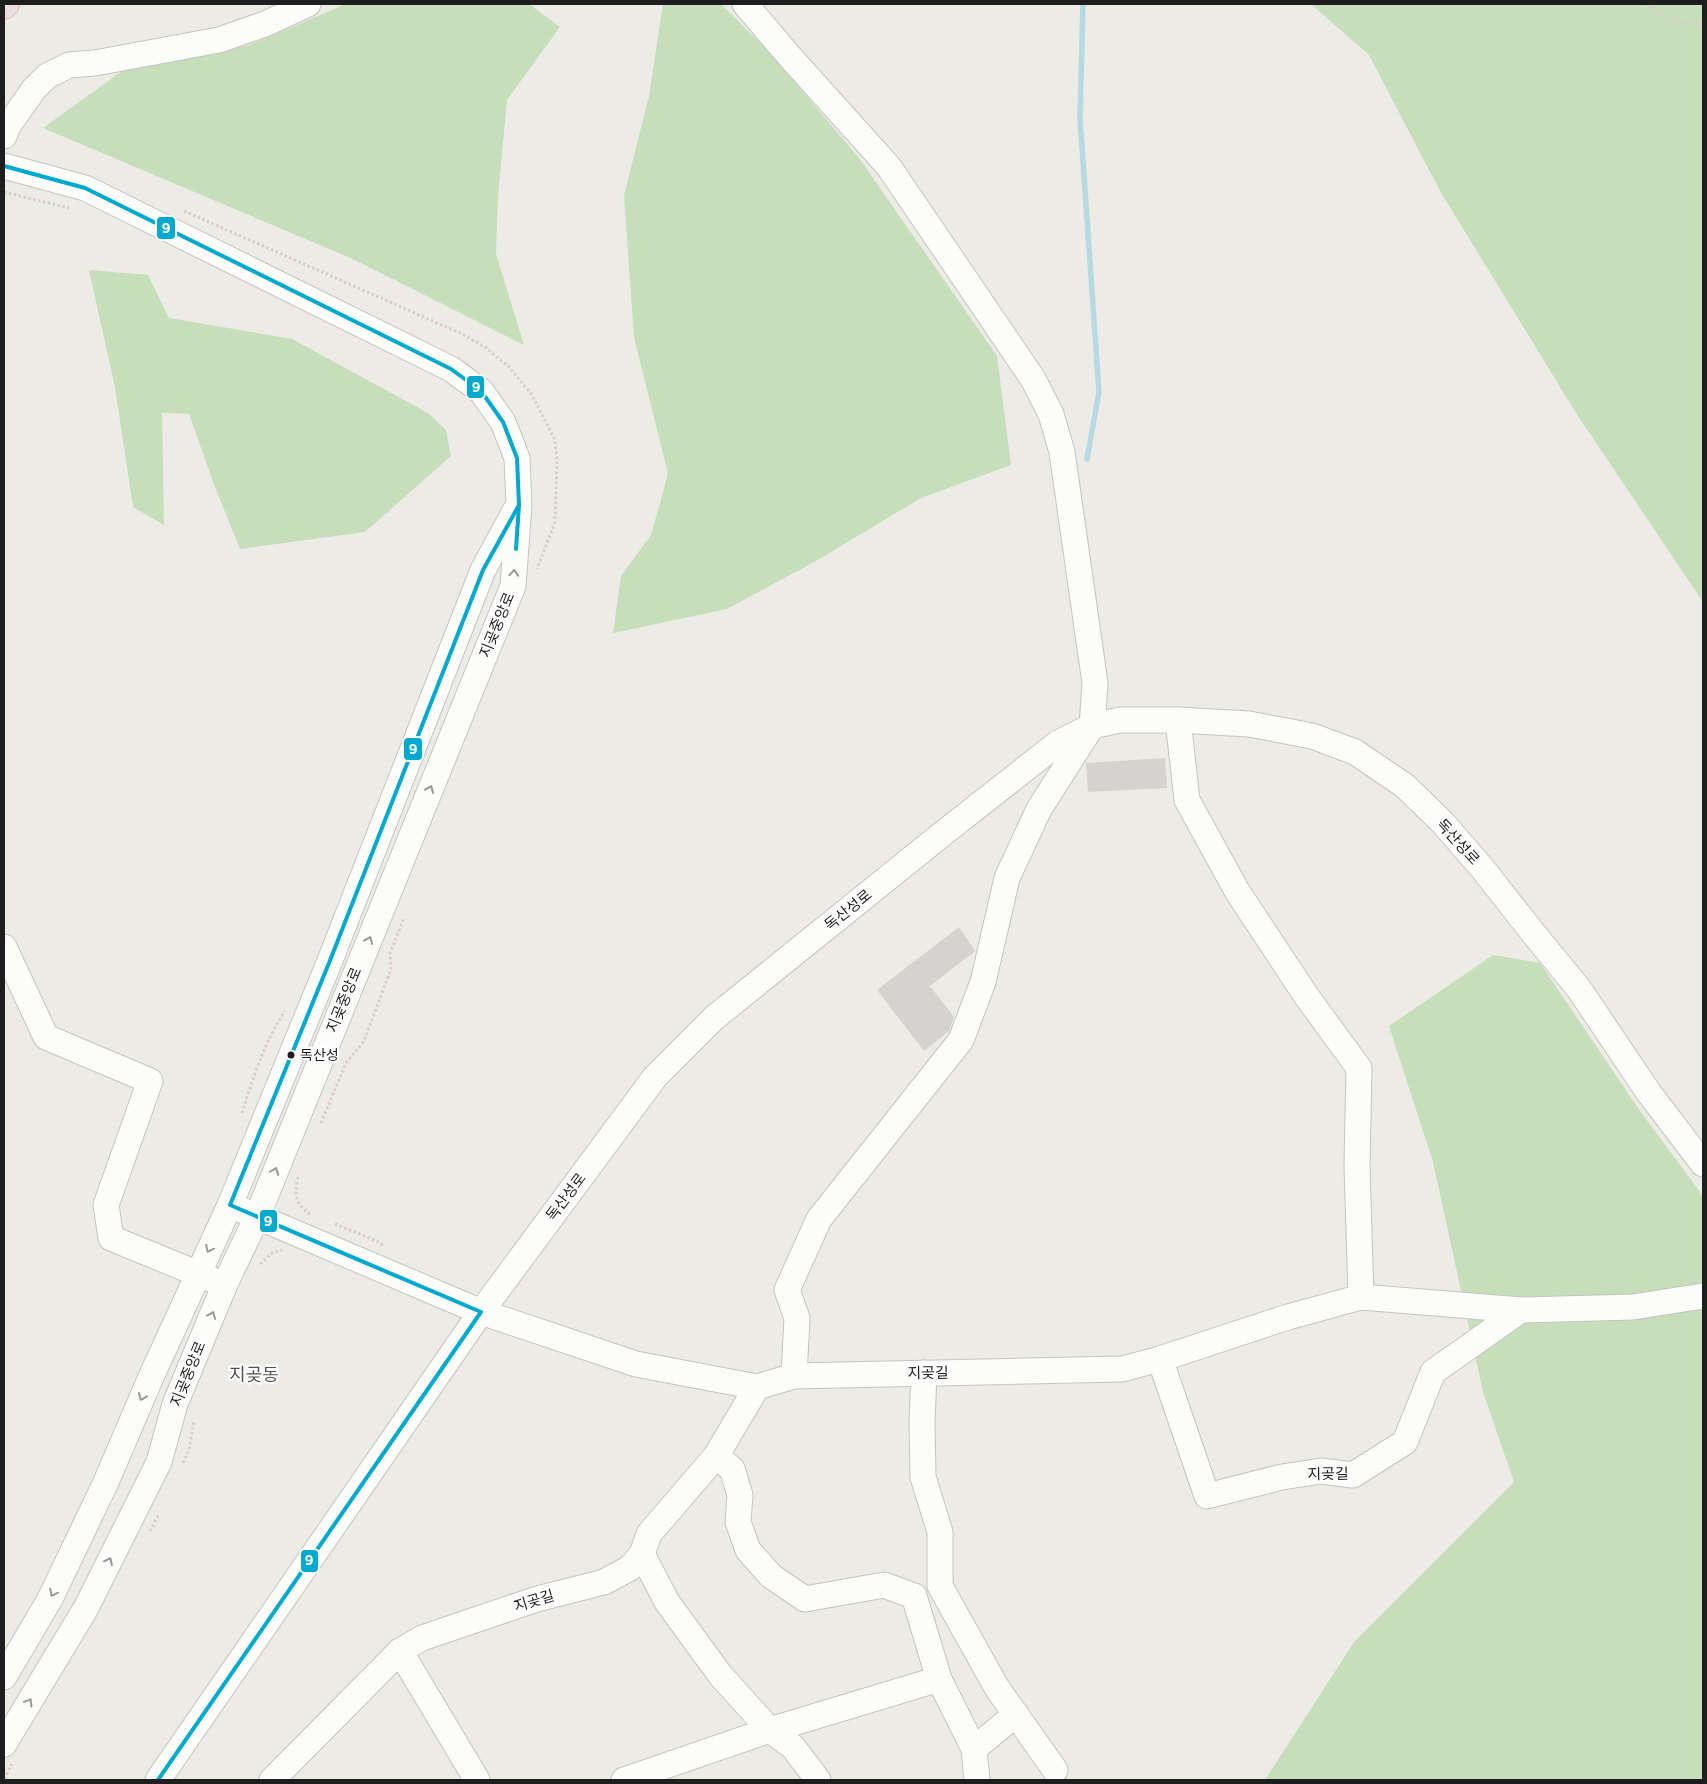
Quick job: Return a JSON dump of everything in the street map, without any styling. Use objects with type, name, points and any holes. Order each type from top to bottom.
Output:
[{"type":"street","points":[[4,136],[8,126],[34,89],[47,76],[69,64],[95,63],[218,40],[265,24],[308,4]]},
{"type":"street","points":[[745,4],[889,167],[1033,379],[1050,414],[1062,452],[1095,683],[1092,726],[1039,809],[1007,878],[983,982],[961,1040],[819,1220],[787,1290],[797,1318],[794,1376]]},
{"type":"street","points":[[4,166],[85,188],[451,368],[480,391],[502,422],[517,458],[519,505]]},
{"type":"street","name":"지곶중앙로","points":[[4,1677],[50,1599],[106,1482],[151,1376],[230,1205],[329,963],[483,570],[519,505]]},
{"type":"street","name":"지곶중앙로","points":[[9,1753],[86,1608],[158,1462],[175,1404],[225,1284],[257,1217],[514,586],[519,505]]},
{"type":"street","name":"독산성로","points":[[158,1780],[481,1312],[655,1077],[714,1018],[1058,743],[1092,726],[1120,720],[1178,720],[1249,724],[1312,736],[1355,752],[1405,786],[1443,823],[1482,868],[1579,989],[1649,1093],[1703,1164]]},
{"type":"street","points":[[1178,720],[1187,800],[1237,891],[1307,997],[1359,1068],[1357,1166],[1361,1297]]},
{"type":"street","points":[[4,947],[46,1037],[150,1081],[106,1205],[111,1238],[225,1284]]},
{"type":"street","name":"지곶길","points":[[230,1205],[481,1312],[636,1364],[757,1387],[794,1376],[1122,1369],[1160,1359],[1288,1317],[1361,1297],[1521,1310],[1633,1307],[1703,1296]]},
{"type":"street","name":"지곶길","points":[[1160,1359],[1207,1496],[1282,1477],[1321,1471],[1354,1475],[1405,1442],[1433,1372],[1521,1310]]},
{"type":"street","points":[[924,1373],[922,1423],[923,1477],[940,1532],[940,1586],[997,1688],[1055,1770]]},
{"type":"street","name":"지곶길","points":[[272,1780],[400,1651],[422,1638],[537,1599],[604,1582],[630,1568],[642,1554],[649,1534],[716,1456],[757,1387]]},
{"type":"street","points":[[716,1456],[732,1469],[740,1495],[738,1522],[748,1550],[771,1576],[805,1598],[884,1585],[914,1596],[939,1679],[974,1749],[977,1780]]},
{"type":"street","points":[[642,1554],[667,1602],[722,1676],[770,1730],[794,1747],[818,1780]]},
{"type":"street","points":[[400,1651],[477,1780]]},
{"type":"street","points":[[624,1780],[770,1730],[939,1679]]},
{"type":"street","points":[[974,1749],[1016,1714]]},
{"type":"path","points":[[1644,4],[1655,12],[1682,22],[1703,25]]},
{"type":"path","points":[[4,192],[77,210]]},
{"type":"path","points":[[181,210],[460,333],[486,347],[509,367],[532,395],[555,440],[558,460],[555,522],[534,577]]},
{"type":"path","points":[[320,1123],[346,1063],[364,1041],[391,968],[390,952],[404,916]]},
{"type":"path","points":[[257,1267],[272,1254],[288,1250]]},
{"type":"path","points":[[180,1468],[189,1450],[196,1412]]},
{"type":"path","points":[[148,1533],[161,1510]]},
{"type":"path","points":[[4,1779],[9,1753]]},
{"type":"green space","points":[[346,4],[529,4],[560,27],[507,100],[498,196],[496,254],[524,345],[353,259],[43,128],[122,71],[249,45]]},
{"type":"green space","points":[[663,4],[721,4],[769,52],[859,158],[997,356],[1011,465],[921,498],[816,561],[727,609],[613,633],[621,576],[651,535],[668,474],[634,338],[624,195],[649,96]]},
{"type":"green space","points":[[1311,4],[1703,4],[1703,600],[1576,413],[1440,191],[1369,55]]},
{"type":"green space","points":[[89,270],[148,275],[169,318],[292,339],[428,413],[446,430],[451,456],[365,532],[240,549],[189,414],[162,413],[164,525],[133,507],[115,387]]},
{"type":"green space","points":[[1493,955],[1540,963],[1640,1111],[1703,1196],[1703,1780],[1265,1780],[1354,1642],[1514,1482],[1483,1392],[1433,1162],[1389,1026]]},
{"type":"building","points":[[1165,758],[1167,788],[1088,792],[1086,763]]},
{"type":"building","points":[[959,927],[975,951],[930,986],[954,1017],[949,1031],[924,1051],[877,990]]},
{"type":"waterway","points":[[1083,4],[1080,118],[1099,392],[1087,459]]},
{"type":"transit line","name":"9","points":[[4,166],[85,188],[451,369],[481,391],[503,422],[517,458],[519,505],[516,549]]},
{"type":"transit line","name":"9","points":[[158,1780],[481,1312],[230,1205],[329,963],[483,570],[519,505]]},
{"type":"place","name":"독산성","points":[[291,1055]]},
{"type":"district","name":"지곶동","points":[[254,1375]]}]
